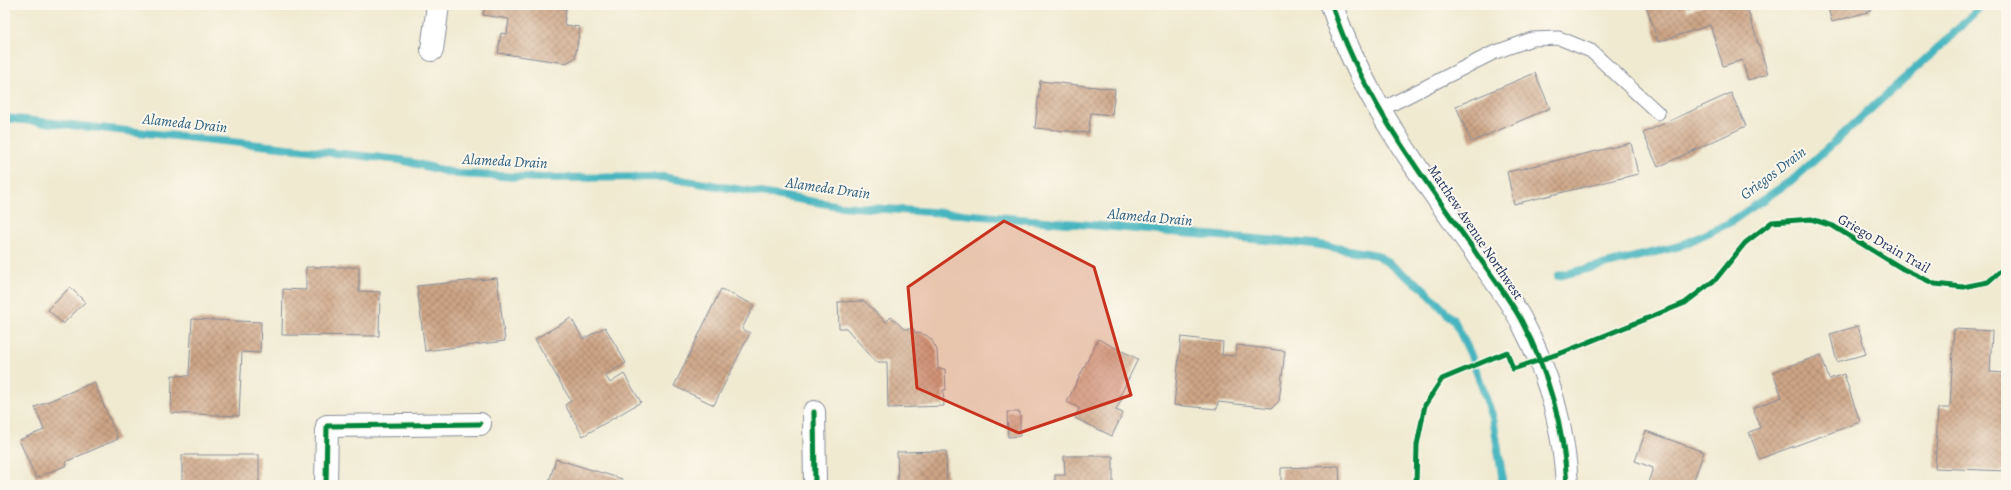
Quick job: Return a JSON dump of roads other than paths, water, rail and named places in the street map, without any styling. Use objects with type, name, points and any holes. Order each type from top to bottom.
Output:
[{"type":"street","points":[[432,50],[438,5]]},
{"type":"street","name":"Matthew Avenue Northwest","points":[[1332,5],[1339,28],[1359,71],[1398,140],[1521,319],[1540,360],[1557,411],[1567,485]]},
{"type":"street","points":[[814,412],[815,485]]},
{"type":"street","points":[[326,485],[327,426],[480,424]]},
{"type":"lane","points":[[1380,110],[1493,53],[1532,39],[1559,38],[1591,51],[1658,113]]},
{"type":"waterway","name":"Griegos Drain","points":[[1558,276],[1680,246],[1729,223],[1795,178],[1952,35],[1982,5]]},
{"type":"waterway","name":"Alameda Drain","points":[[5,118],[401,160],[457,174],[541,178],[662,177],[840,206],[960,214],[1314,244],[1377,255],[1423,288],[1455,322],[1470,353],[1493,418],[1502,475],[1502,485]]}]
